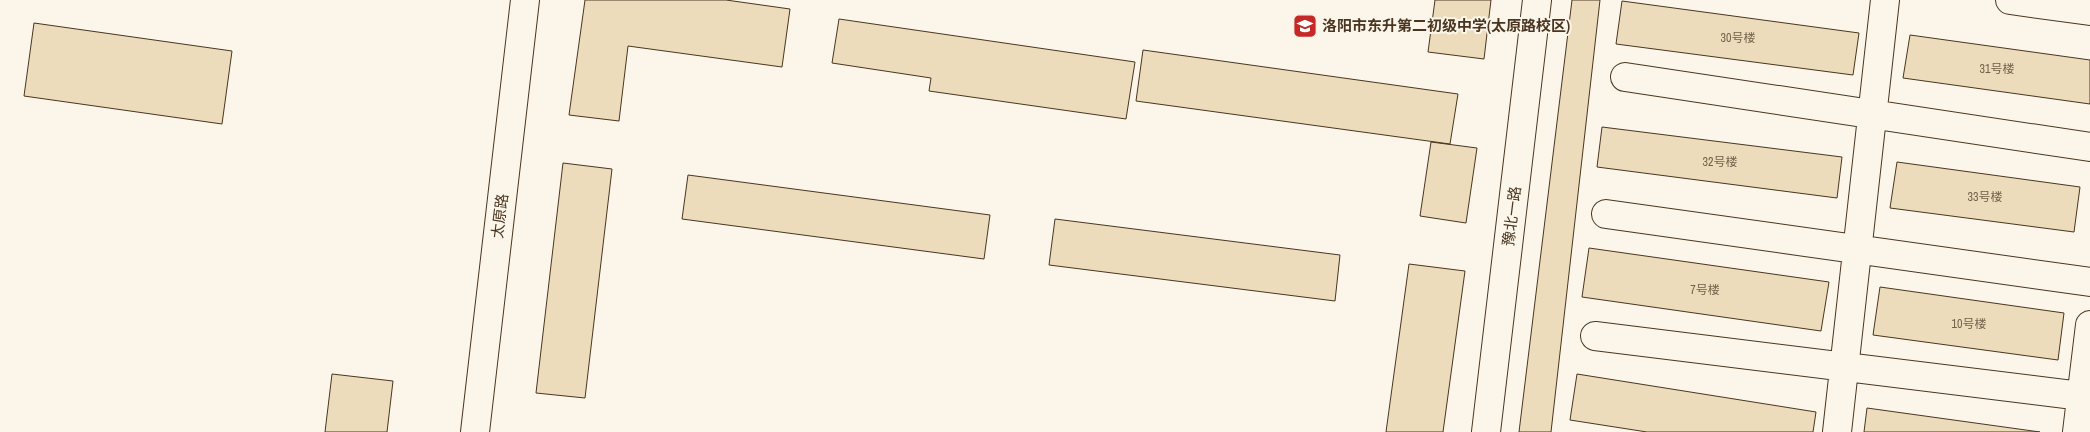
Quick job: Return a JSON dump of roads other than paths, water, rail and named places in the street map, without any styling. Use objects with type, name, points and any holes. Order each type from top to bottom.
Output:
[{"type":"main road","name":"太原路","points":[[475,432],[525,0]]},
{"type":"main road","name":"豫北一路","points":[[1486,432],[1537,0]]},
{"type":"main road","points":[[1837,432],[1885,0]]},
{"type":"main road","points":[[2010,0],[2090,11]]},
{"type":"main road","points":[[1625,77],[2090,147]]},
{"type":"main road","points":[[1606,214],[2090,282]]},
{"type":"main road","points":[[2077,432],[2086,397],[2090,325]]},
{"type":"main road","points":[[1595,336],[2086,397]]},
{"type":"place","name":"洛阳市东升第二初级中学(太原路校区)","points":[[1305,26]]}]
